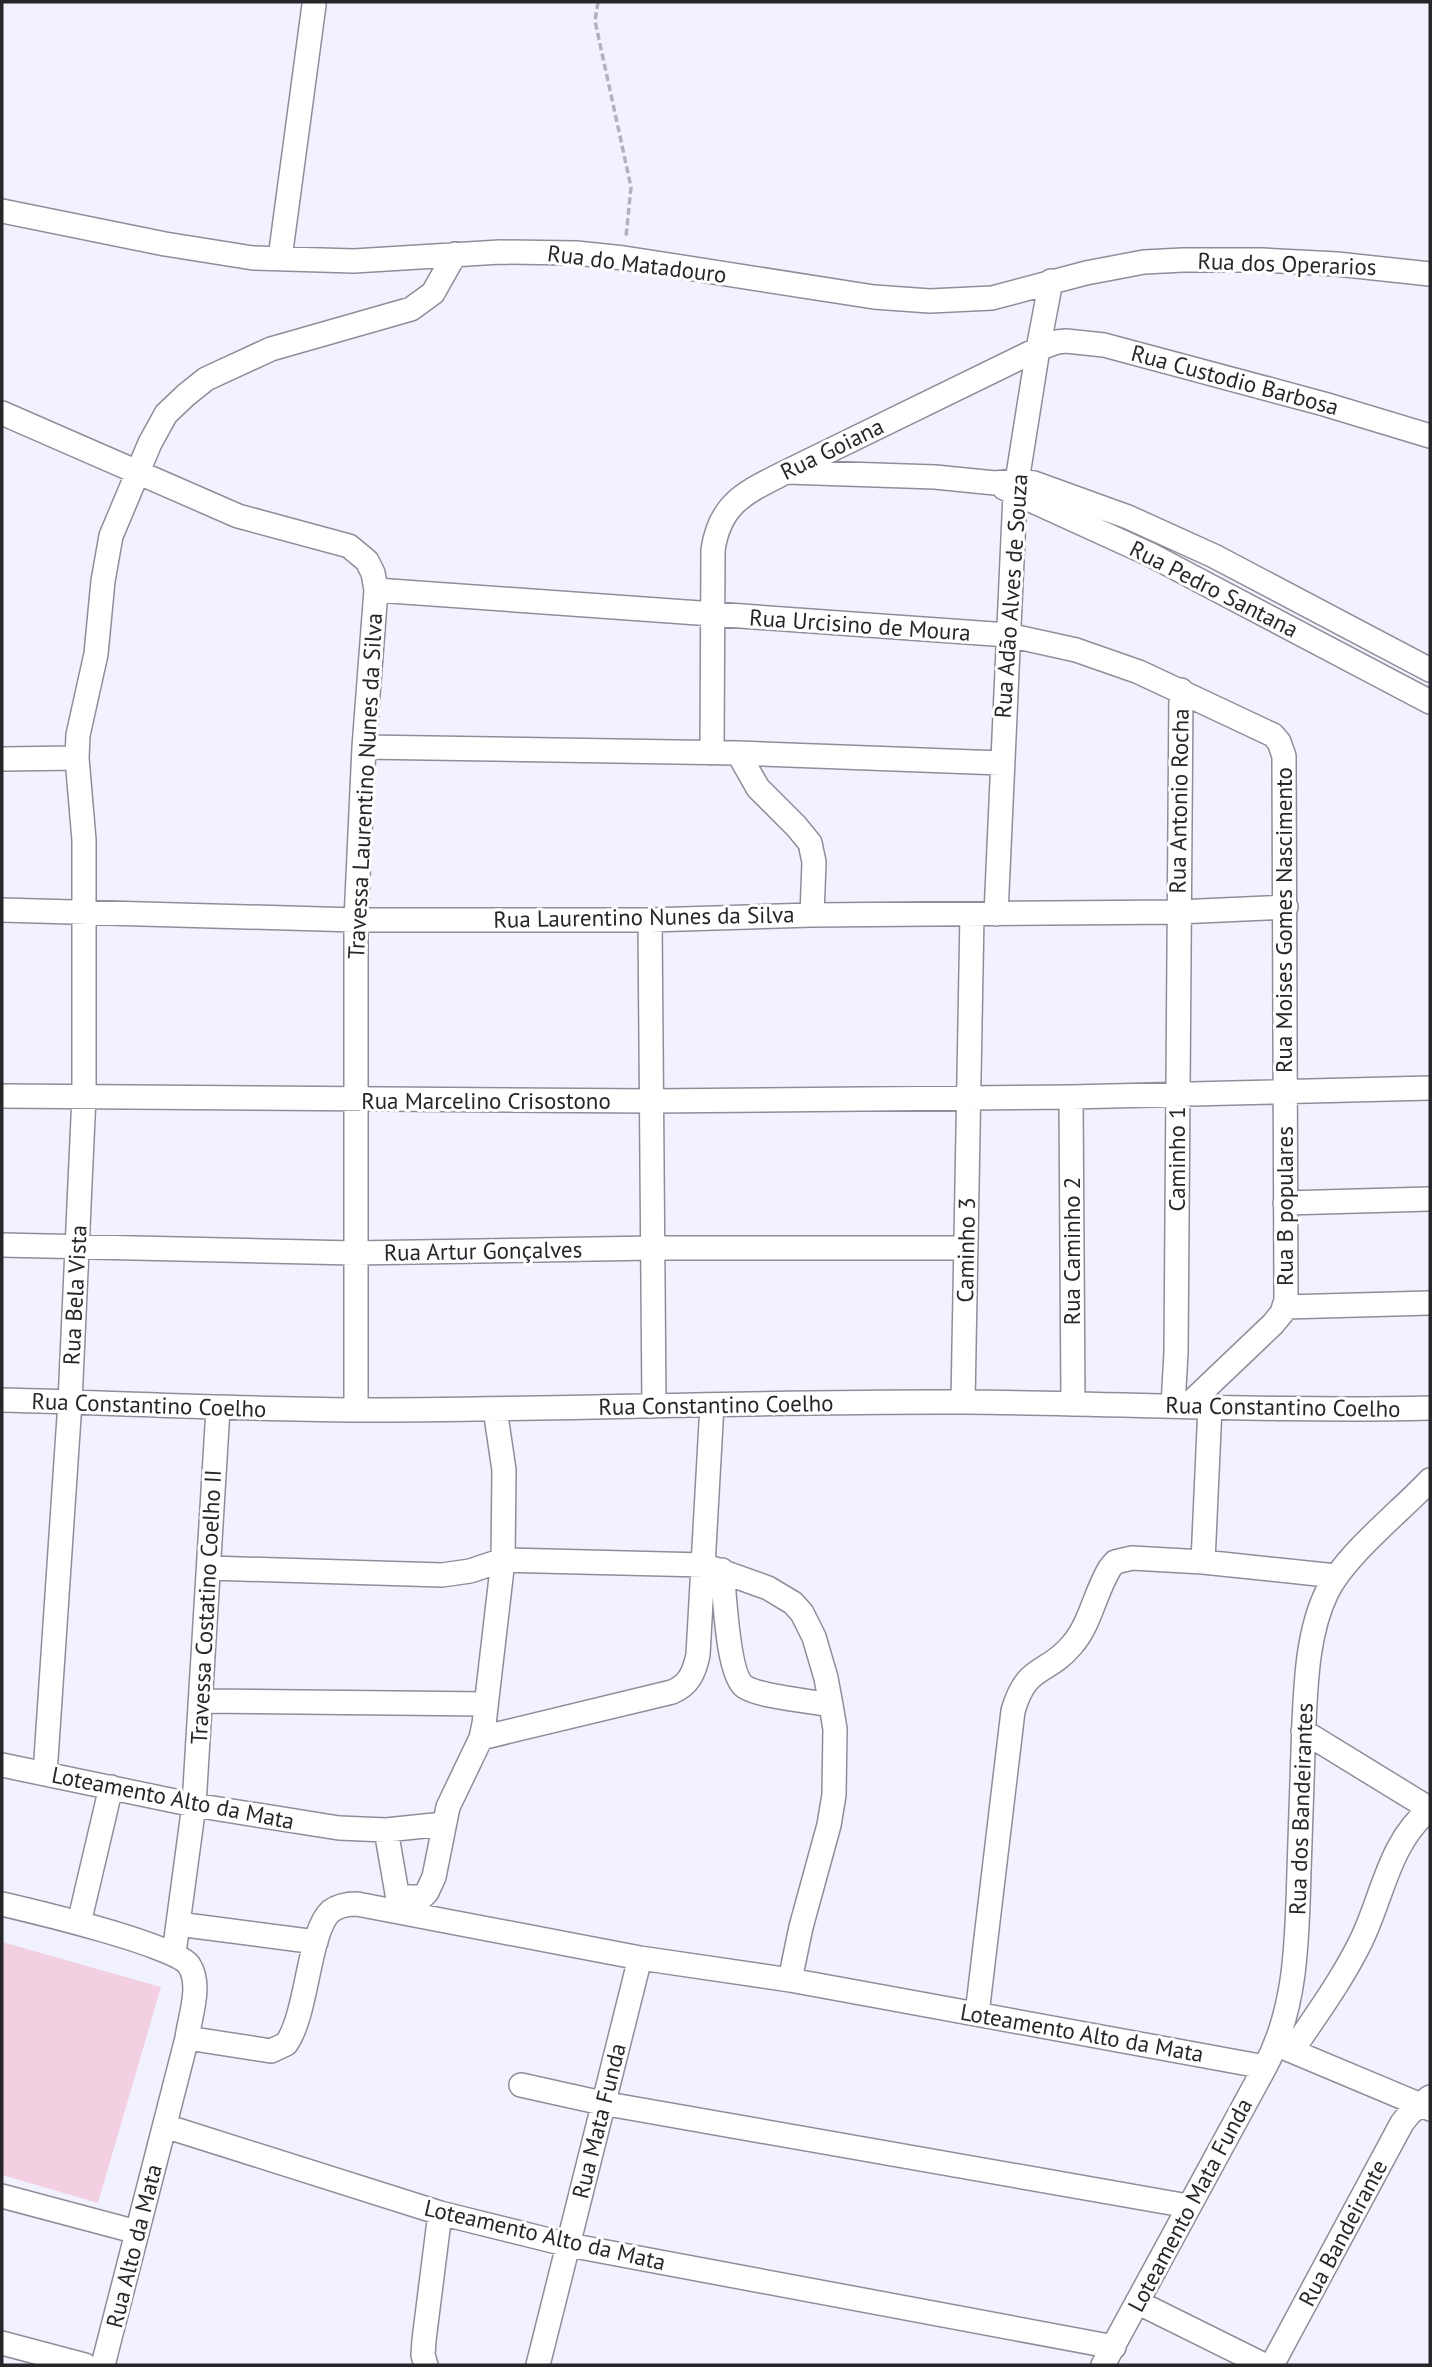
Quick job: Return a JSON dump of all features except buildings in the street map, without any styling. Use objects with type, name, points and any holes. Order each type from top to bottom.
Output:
[{"type":"street","points":[[280,258],[314,5]]},
{"type":"street","name":"Rua do Matadouro","points":[[2,211],[211,253],[354,261],[455,254],[565,253],[624,258],[863,296],[901,299],[962,301],[992,298],[1051,281],[1144,262]]},
{"type":"street","name":"Rua Bela Vista","points":[[45,1774],[70,1402],[84,1096],[83,816],[77,758],[81,716],[96,654],[111,536],[136,472],[166,414],[206,379],[291,342],[411,309],[433,293],[455,254]]},
{"type":"street","name":"Rua dos Operarios","points":[[1144,262],[1262,260],[1367,266],[1430,274]]},
{"type":"street","name":"Rua Adão Alves de Souza","points":[[996,914],[1008,635],[1009,486],[1051,281]]},
{"type":"street","name":"Rua Custodio Barbosa","points":[[1038,349],[1056,342],[1077,341],[1104,345],[1324,404],[1430,436]]},
{"type":"street","name":"Rua Goiana","points":[[712,753],[713,550],[720,521],[738,499],[786,472],[1038,349]]},
{"type":"street","name":"Travessa Laurentino Nunes da Silva","points":[[2,413],[238,516],[333,540],[349,547],[366,561],[373,573],[376,590],[364,747],[356,920],[356,1410]]},
{"type":"street","name":"Rua Pedro Santana","points":[[786,472],[935,477],[1009,486],[1034,483],[1159,531],[1214,556],[1430,670]]},
{"type":"street","name":"Rua Pedro Santana","points":[[1009,486],[1171,566],[1430,702]]},
{"type":"street","points":[[376,590],[713,614]]},
{"type":"street","name":"Rua Urcisino de Moura","points":[[713,614],[1008,635],[1076,650],[1181,690],[1266,731],[1279,741],[1282,748]]},
{"type":"street","name":"Rua Antonio Rocha","points":[[1178,912],[1181,690]]},
{"type":"street","points":[[364,747],[738,753],[1001,763]]},
{"type":"street","name":"Rua Moises Gomes Nascimento","points":[[1282,748],[1286,907],[1284,1092]]},
{"type":"street","points":[[738,753],[758,788],[810,843],[814,862],[812,915]]},
{"type":"street","points":[[2,759],[77,758]]},
{"type":"street","name":"Rua Laurentino Nunes da Silva","points":[[2,910],[356,920],[650,920],[812,915],[1178,912],[1286,907]]},
{"type":"street","name":"Caminho 1","points":[[1178,912],[1176,1353],[1191,1406],[1203,1562]]},
{"type":"street","name":"Caminho 3","points":[[963,1402],[972,915]]},
{"type":"street","points":[[650,920],[654,1406]]},
{"type":"street","name":"Rua Marcelino Crisostono","points":[[2,1096],[652,1101],[1071,1097],[1430,1088]]},
{"type":"street","name":"Rua B populares","points":[[1191,1406],[1273,1324],[1285,1307],[1284,1092]]},
{"type":"street","name":"Rua Caminho 2","points":[[1071,1097],[1073,1405]]},
{"type":"street","points":[[1285,1203],[1430,1199]]},
{"type":"street","name":"Rua Artur Gonçalves","points":[[2,1245],[354,1253],[652,1248],[965,1248]]},
{"type":"street","points":[[1285,1307],[1430,1303]]},
{"type":"street","name":"Rua Constantino Coelho","points":[[2,1400],[218,1409],[356,1410],[963,1402],[1293,1409],[1430,1408]]},
{"type":"street","points":[[481,1738],[680,1689],[691,1677],[698,1656],[713,1568],[712,1405]]},
{"type":"street","name":"Travessa Costatino Coelho II","points":[[174,1953],[194,1805],[218,1409]]},
{"type":"street","points":[[187,2038],[271,2051],[286,2045],[296,2027],[316,1942],[325,1918],[337,1908],[357,1904],[399,1904],[427,1892],[434,1877],[448,1807],[481,1738],[486,1704],[503,1560],[504,1470],[495,1409]]},
{"type":"street","points":[[977,2014],[1013,1711],[1024,1682],[1033,1673],[1060,1657],[1081,1633],[1115,1562],[1132,1558],[1203,1562],[1336,1576],[1426,1490]]},
{"type":"street","points":[[210,1568],[442,1575],[470,1571],[503,1560],[713,1568],[768,1588],[793,1603],[802,1613],[814,1637],[826,1678],[835,1729],[834,1795],[829,1825],[801,1927],[790,1980]]},
{"type":"street","points":[[713,1568],[732,1662],[739,1682],[751,1690],[831,1705]]},
{"type":"street","name":"Rua dos Bandeirantes","points":[[1284,2048],[1283,2027],[1292,1989],[1298,1910],[1307,1674],[1312,1642],[1326,1594],[1336,1576]]},
{"type":"street","points":[[201,1701],[486,1704]]},
{"type":"street","points":[[1284,2048],[1347,1969],[1363,1938],[1394,1855],[1405,1835],[1430,1809],[1303,1731]]},
{"type":"street","name":"Loteamento Alto da Mata","points":[[2,1765],[194,1805],[339,1828],[386,1830],[444,1824]]},
{"type":"street","points":[[79,1923],[111,1787]]},
{"type":"street","points":[[386,1830],[399,1904]]},
{"type":"street","points":[[2,1904],[79,1923],[174,1953],[188,1964],[195,1985],[187,2038],[165,2126]]},
{"type":"street","name":"Loteamento Alto da Mata","points":[[399,1904],[640,1958],[790,1980],[1265,2067]]},
{"type":"street","points":[[178,1924],[316,1942]]},
{"type":"street","name":"Rua Mata Funda","points":[[538,2365],[640,1958]]},
{"type":"street","name":"Loteamento Mata Funda","points":[[1109,2356],[1265,2067],[1284,2048]]},
{"type":"street","name":"Rua Bandeirante","points":[[1284,2048],[1427,2104]]},
{"type":"street","points":[[521,2085],[602,2103],[1188,2206]]},
{"type":"street","name":"Rua Bandeirante","points":[[1272,2365],[1402,2123],[1427,2104]]},
{"type":"street","name":"Loteamento Alto da Mata","points":[[165,2126],[440,2213],[569,2245],[1109,2356]]},
{"type":"street","name":"Rua Alto da Mata","points":[[103,2365],[165,2126]]},
{"type":"street","points":[[2,2196],[137,2232]]},
{"type":"street","points":[[426,2365],[424,2340],[440,2213]]},
{"type":"street","points":[[1137,2302],[1264,2365]]},
{"type":"street","points":[[2,2343],[85,2365]]},
{"type":"path","points":[[598,2],[595,21],[631,187],[624,258]]},
{"type":"shaded area","points":[[2,1942],[161,1987],[98,2203],[2,2175]]}]
